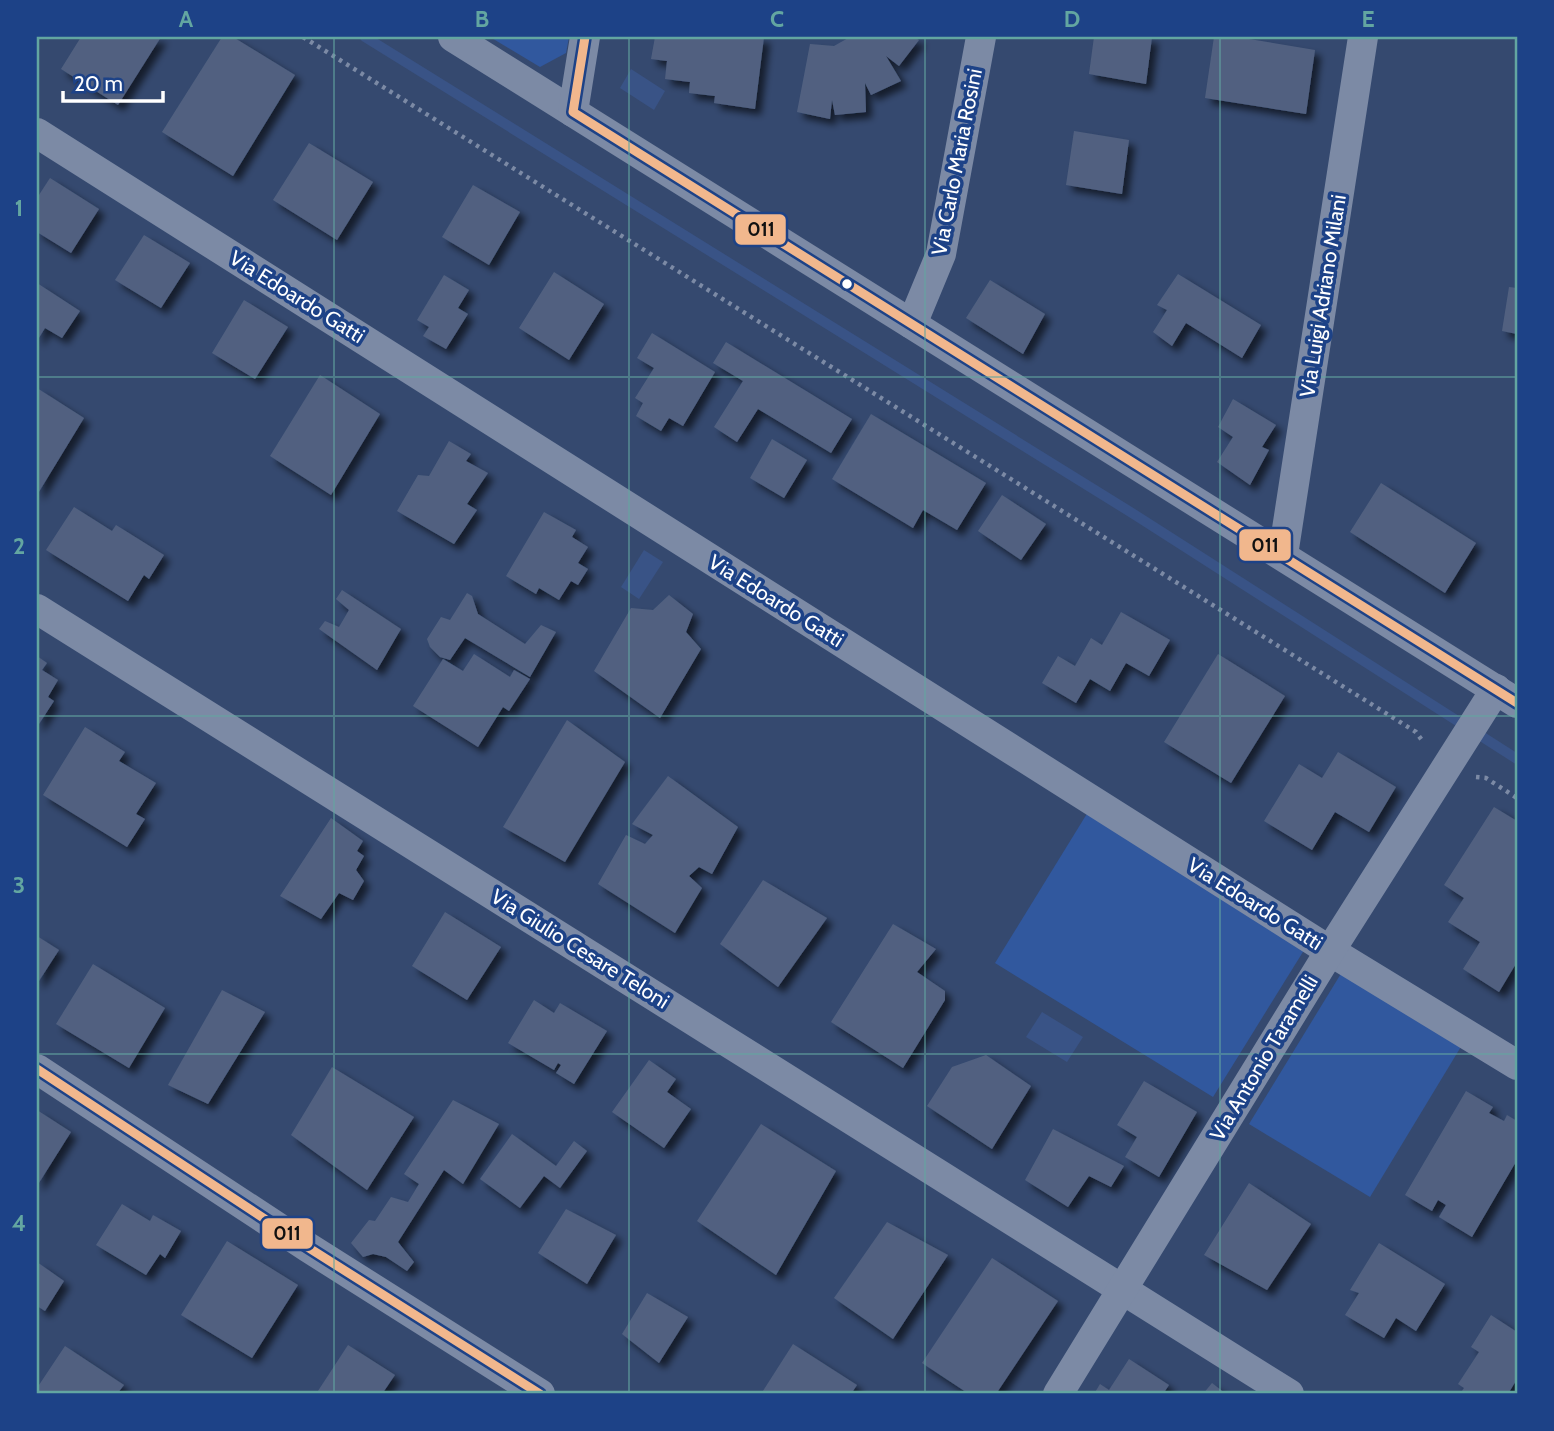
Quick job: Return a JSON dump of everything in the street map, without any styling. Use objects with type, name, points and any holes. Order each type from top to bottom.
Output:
[{"type":"street","points":[[453,37],[1506,696]]},
{"type":"street","points":[[573,112],[585,37]]},
{"type":"street","name":"Via Carlo Maria Rosini","points":[[912,324],[941,254],[981,37]]},
{"type":"street","name":"Via Luigi Adriano Milani","points":[[1283,555],[1363,37]]},
{"type":"street","name":"Via Edoardo Gatti","points":[[37,133],[1330,951],[1517,1065]]},
{"type":"street","name":"Via Giulio Cesare Teloni","points":[[37,609],[1289,1394]]},
{"type":"street","name":"Via Antonio Taramelli","points":[[1058,1394],[1447,765],[1506,696]]},
{"type":"street","points":[[37,1069],[309,1248],[540,1394]]},
{"type":"path","points":[[303,37],[1416,732],[1434,757],[1464,775],[1486,778],[1517,797]]},
{"type":"shaded area","points":[[490,37],[569,37],[566,53],[540,67]]},
{"type":"shaded area","points":[[631,69],[665,91],[654,110],[620,88]]},
{"type":"shaded area","points":[[644,550],[663,562],[639,599],[621,587]]},
{"type":"shaded area","points":[[1088,812],[1306,947],[1213,1097],[995,963]]},
{"type":"shaded area","points":[[1342,972],[1462,1045],[1370,1197],[1249,1124]]},
{"type":"shaded area","points":[[1042,1012],[1083,1037],[1067,1062],[1026,1037]]},
{"type":"building","points":[[81,37],[161,37],[118,105],[61,69]]},
{"type":"building","points":[[222,37],[233,37],[295,75],[233,176],[162,132]]},
{"type":"building","points":[[655,37],[764,37],[755,109],[714,103],[715,96],[689,93],[690,82],[665,79],[667,61],[651,59]]},
{"type":"building","points":[[850,37],[914,37],[919,40],[899,66],[886,56],[901,81],[871,95],[865,83],[866,112],[835,115],[832,100],[830,119],[797,112],[810,44],[834,46]]},
{"type":"building","points":[[1094,37],[1152,37],[1146,84],[1089,74]]},
{"type":"building","points":[[1214,37],[1237,37],[1315,50],[1306,114],[1205,98]]},
{"type":"building","points":[[1074,131],[1129,140],[1122,194],[1066,185]]},
{"type":"building","points":[[309,143],[373,182],[337,240],[273,200]]},
{"type":"building","points":[[50,178],[99,209],[71,253],[37,232],[37,198]]},
{"type":"building","points":[[473,185],[520,212],[489,265],[442,237]]},
{"type":"building","points":[[144,235],[190,263],[161,308],[115,280]]},
{"type":"building","points":[[554,272],[604,304],[569,360],[519,328]]},
{"type":"building","points":[[1178,274],[1261,325],[1242,358],[1186,323],[1172,346],[1153,332],[1167,310],[1157,305]]},
{"type":"building","points":[[444,275],[469,290],[458,308],[468,314],[446,349],[423,336],[429,327],[417,320]]},
{"type":"building","points":[[990,280],[1045,314],[1023,354],[966,318]]},
{"type":"building","points":[[37,283],[80,311],[62,338],[45,328],[37,341]]},
{"type":"building","points":[[1509,287],[1517,288],[1517,334],[1502,331]]},
{"type":"building","points":[[244,300],[288,327],[255,379],[212,353]]},
{"type":"building","points":[[652,333],[715,372],[683,426],[669,418],[661,431],[636,416],[643,403],[635,398],[654,368],[637,358]]},
{"type":"building","points":[[726,342],[852,419],[831,453],[758,409],[737,442],[714,427],[743,381],[713,363]]},
{"type":"building","points":[[320,375],[380,414],[331,495],[270,456]]},
{"type":"building","points":[[37,388],[84,418],[37,495]]},
{"type":"building","points":[[1233,399],[1276,425],[1262,447],[1269,450],[1250,485],[1217,462],[1233,437],[1218,427]]},
{"type":"building","points":[[871,414],[986,483],[957,530],[923,510],[913,528],[832,479]]},
{"type":"building","points":[[772,439],[807,460],[784,498],[750,478]]},
{"type":"building","points":[[449,441],[471,454],[466,461],[488,473],[467,504],[477,510],[454,544],[397,511],[418,475],[429,476]]},
{"type":"building","points":[[1381,483],[1476,543],[1445,593],[1350,532]]},
{"type":"building","points":[[1002,495],[1046,524],[1021,560],[978,531]]},
{"type":"building","points":[[74,507],[112,531],[116,525],[164,555],[149,579],[144,575],[128,601],[46,550]]},
{"type":"building","points":[[544,512],[576,530],[572,537],[588,547],[578,563],[588,569],[578,585],[571,581],[559,600],[539,588],[536,594],[506,576]]},
{"type":"building","points":[[342,590],[401,629],[377,670],[319,629],[325,621],[339,627],[349,610],[336,599]]},
{"type":"building","points":[[467,593],[472,596],[478,614],[525,644],[541,625],[556,632],[530,677],[465,638],[450,660],[440,657],[430,647],[427,639],[441,617],[450,620]]},
{"type":"building","points":[[669,595],[693,614],[686,632],[701,649],[660,718],[594,671],[631,608],[653,610]]},
{"type":"building","points":[[1121,612],[1170,640],[1149,676],[1126,663],[1110,691],[1090,679],[1076,703],[1042,683],[1058,656],[1075,666],[1091,638],[1102,645]]},
{"type":"building","points":[[474,654],[510,677],[514,670],[530,679],[509,711],[503,707],[478,747],[413,706],[443,659],[463,671]]},
{"type":"building","points":[[1218,654],[1285,696],[1231,783],[1164,742]]},
{"type":"building","points":[[37,656],[47,663],[42,670],[58,680],[48,697],[54,701],[37,727]]},
{"type":"building","points":[[567,720],[625,762],[565,862],[503,827]]},
{"type":"building","points":[[85,727],[125,752],[119,761],[156,783],[136,814],[145,819],[127,847],[43,795]]},
{"type":"building","points":[[1338,752],[1396,787],[1369,832],[1335,812],[1312,850],[1264,821],[1299,764],[1322,778]]},
{"type":"building","points":[[668,776],[738,827],[712,874],[699,867],[689,876],[702,888],[675,933],[598,884],[626,835],[645,844],[653,835],[632,824]]},
{"type":"building","points":[[1494,807],[1517,821],[1517,962],[1499,992],[1463,969],[1480,942],[1448,922],[1464,898],[1444,885]]},
{"type":"building","points":[[331,818],[363,841],[357,851],[364,856],[356,870],[364,881],[353,900],[339,893],[321,919],[280,896]]},
{"type":"building","points":[[763,880],[827,918],[778,987],[720,944]]},
{"type":"building","points":[[445,912],[501,947],[467,1000],[412,966]]},
{"type":"building","points":[[893,924],[936,949],[917,972],[945,991],[945,1000],[903,1068],[831,1022]]},
{"type":"building","points":[[37,936],[59,950],[37,984]]},
{"type":"building","points":[[93,964],[165,1008],[129,1068],[56,1024]]},
{"type":"building","points":[[222,990],[265,1012],[208,1104],[168,1085]]},
{"type":"building","points":[[534,1000],[554,1013],[560,1003],[607,1031],[574,1084],[556,1073],[561,1065],[558,1063],[554,1070],[508,1043]]},
{"type":"building","points":[[986,1055],[1031,1086],[992,1149],[927,1106],[952,1067]]},
{"type":"building","points":[[649,1060],[676,1079],[667,1092],[691,1109],[664,1148],[612,1112]]},
{"type":"building","points":[[332,1067],[414,1117],[367,1190],[291,1135]]},
{"type":"building","points":[[1144,1081],[1197,1112],[1159,1177],[1125,1157],[1137,1137],[1117,1125]]},
{"type":"building","points":[[1466,1091],[1493,1107],[1489,1113],[1504,1121],[1507,1115],[1517,1121],[1517,1160],[1472,1237],[1439,1217],[1446,1205],[1438,1200],[1432,1211],[1405,1195]]},
{"type":"building","points":[[453,1100],[499,1124],[463,1184],[444,1170],[398,1242],[414,1262],[407,1271],[386,1257],[373,1254],[363,1257],[351,1243],[369,1220],[375,1221],[391,1197],[408,1202],[419,1184],[404,1174]]},
{"type":"building","points":[[37,1110],[71,1132],[37,1186]]},
{"type":"building","points":[[761,1124],[836,1171],[776,1275],[697,1221]]},
{"type":"building","points":[[1053,1129],[1124,1166],[1111,1187],[1089,1176],[1068,1207],[1025,1180]]},
{"type":"building","points":[[512,1134],[556,1166],[574,1141],[587,1151],[560,1188],[544,1176],[520,1208],[480,1179]]},
{"type":"building","points":[[1249,1183],[1311,1224],[1267,1290],[1204,1255]]},
{"type":"building","points":[[122,1204],[150,1221],[153,1215],[181,1231],[165,1258],[160,1254],[146,1275],[96,1245]]},
{"type":"building","points":[[566,1209],[616,1235],[587,1284],[538,1253]]},
{"type":"building","points":[[887,1222],[948,1255],[893,1339],[834,1298]]},
{"type":"building","points":[[227,1241],[298,1285],[252,1358],[181,1315]]},
{"type":"building","points":[[1379,1243],[1445,1284],[1416,1331],[1396,1318],[1384,1338],[1345,1315],[1359,1293],[1350,1290]]},
{"type":"building","points":[[992,1258],[1058,1301],[996,1394],[969,1394],[922,1363]]},
{"type":"building","points":[[37,1262],[64,1281],[45,1311],[37,1306]]},
{"type":"building","points":[[647,1293],[688,1317],[659,1363],[622,1334]]},
{"type":"building","points":[[1491,1315],[1517,1332],[1517,1379],[1508,1394],[1460,1394],[1464,1388],[1458,1384],[1479,1352],[1471,1347]]},
{"type":"building","points":[[793,1344],[857,1385],[851,1394],[761,1394]]},
{"type":"building","points":[[348,1345],[395,1375],[382,1394],[316,1394]]},
{"type":"building","points":[[65,1346],[124,1385],[117,1394],[37,1394],[37,1388]]},
{"type":"building","points":[[1129,1359],[1169,1385],[1163,1394],[1094,1394],[1100,1384],[1109,1390]]},
{"type":"building","points":[[1212,1383],[1226,1394],[1203,1394]]},
{"type":"waterway","points":[[365,37],[1132,513],[1517,759]]},
{"type":"transit line","name":"011","points":[[585,37],[573,112],[1517,703]]},
{"type":"transit line","name":"011","points":[[37,1069],[309,1248],[540,1394]]}]
